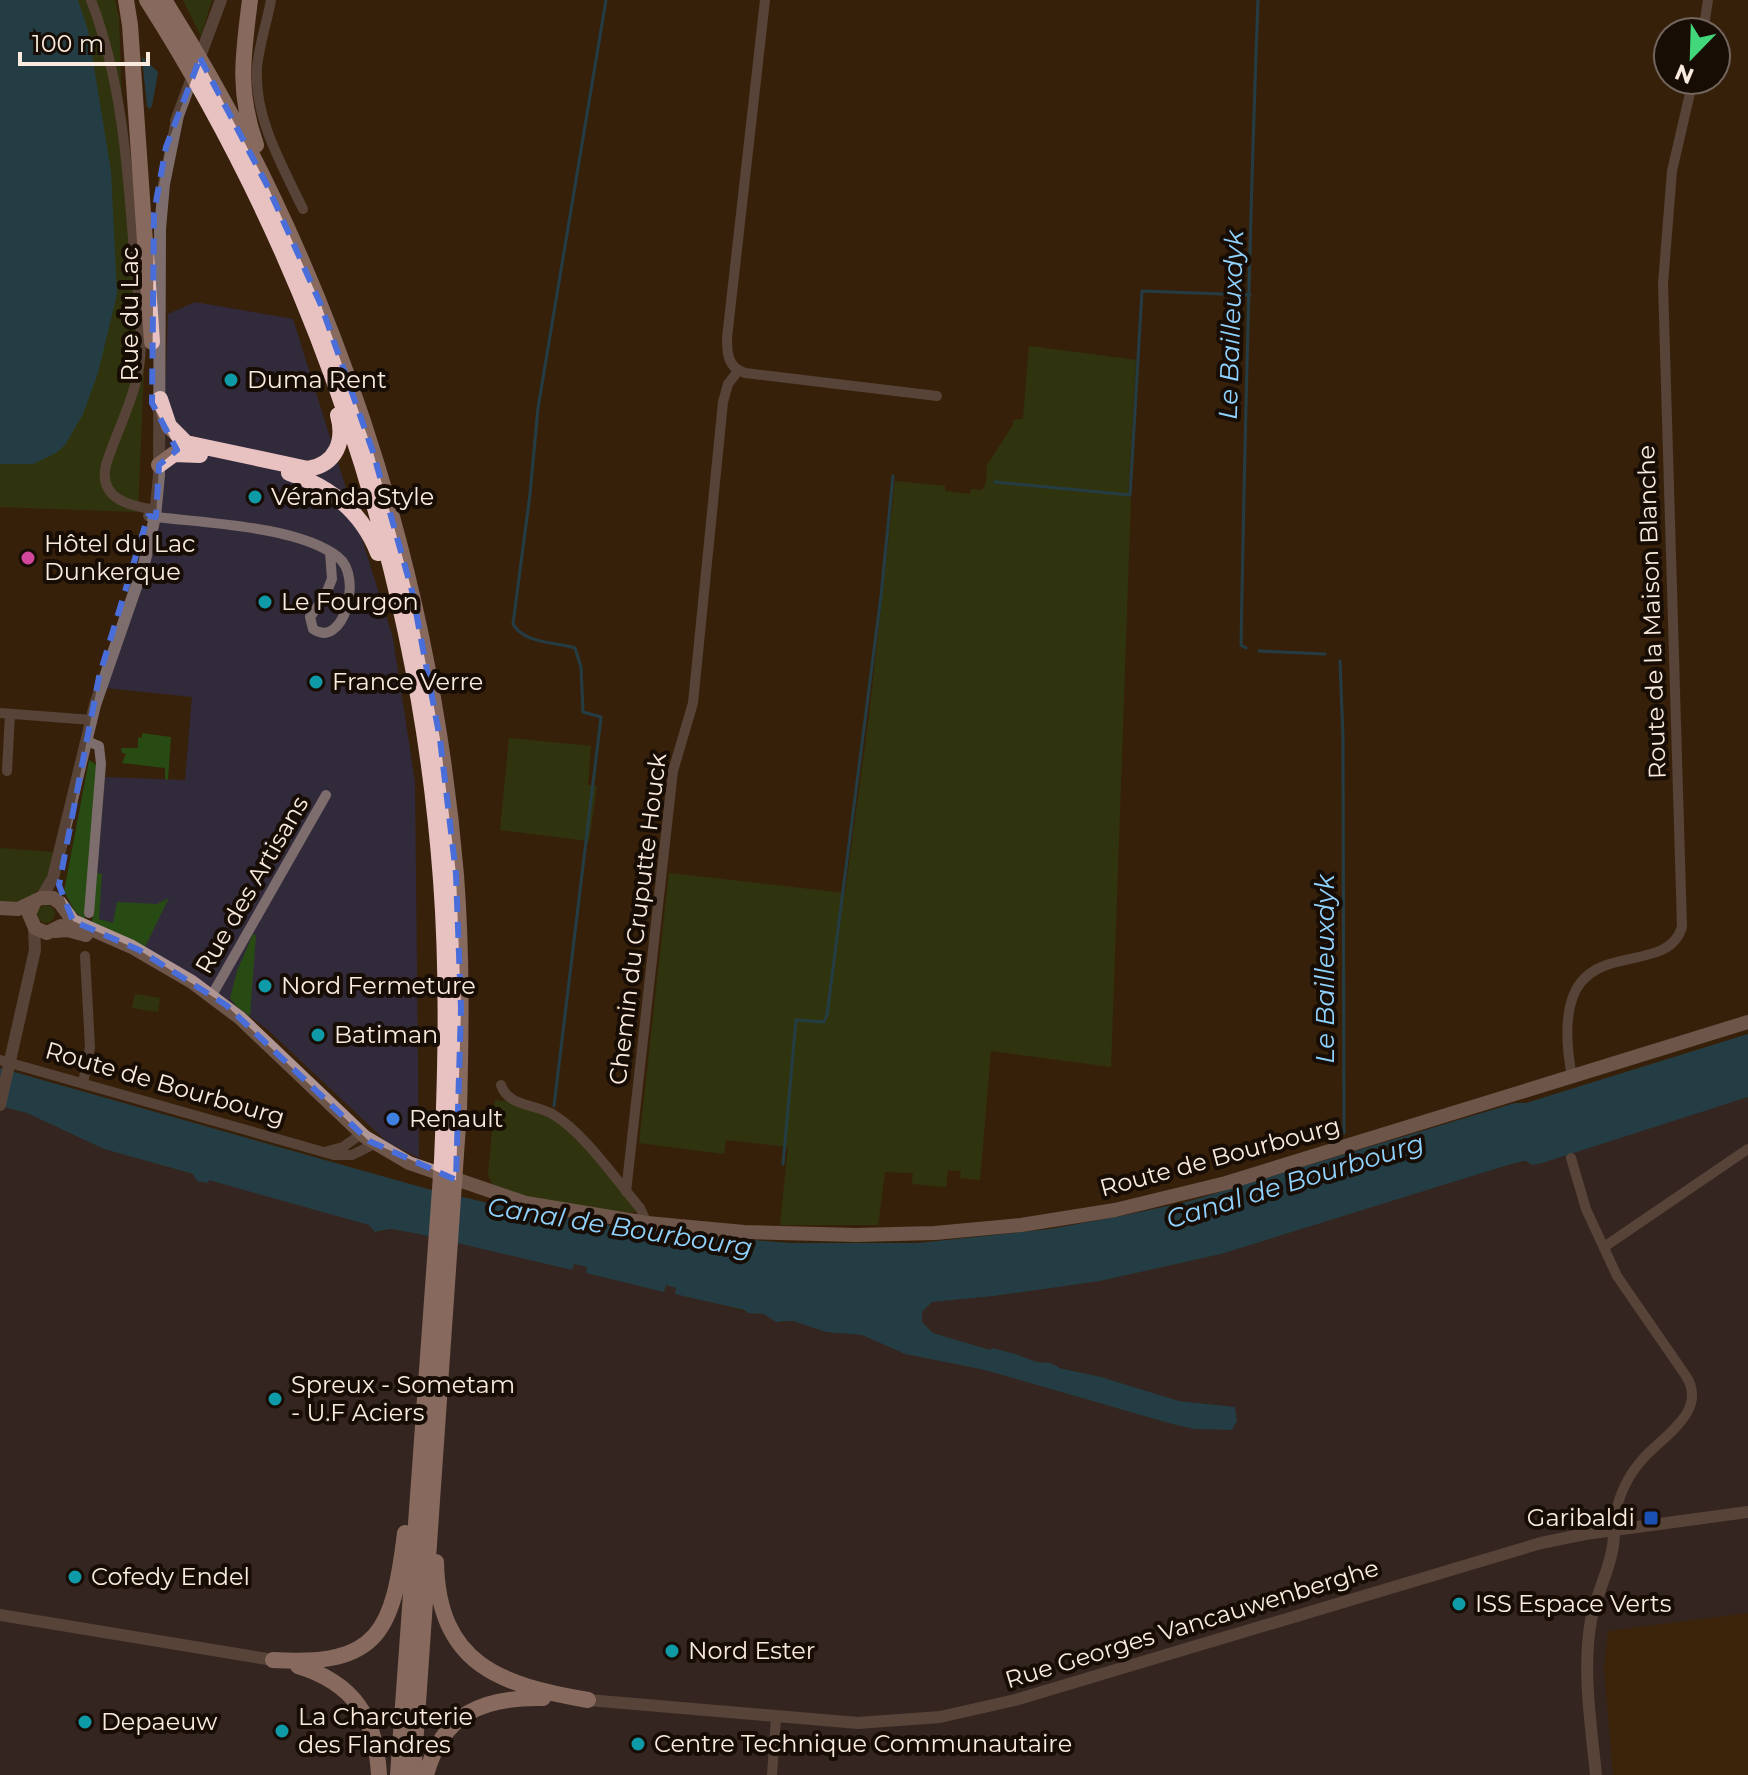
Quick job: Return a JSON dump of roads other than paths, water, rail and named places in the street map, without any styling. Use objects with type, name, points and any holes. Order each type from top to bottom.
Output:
[{"type":"highway","points":[[126,0],[152,342]]},
{"type":"highway","points":[[147,0],[228,138],[291,273],[362,463],[389,562],[414,678],[434,812],[443,913],[450,1163]]},
{"type":"highway","points":[[164,0],[214,84],[283,218]]},
{"type":"highway","points":[[250,0],[242,58],[243,98],[251,130],[283,218],[325,317],[373,452],[401,547],[427,665],[447,790],[457,889],[461,1008],[442,1269],[436,1449],[413,1775]]},
{"type":"highway","points":[[156,401],[169,426],[186,443],[306,469],[330,459],[340,441],[340,420],[291,273]]},
{"type":"highway","points":[[159,427],[177,447],[301,477],[328,490],[351,509],[369,532],[377,552],[414,678]]},
{"type":"highway","points":[[159,465],[174,454],[200,455]]},
{"type":"highway","points":[[273,1660],[312,1662],[348,1655],[369,1641],[385,1621],[399,1577],[442,1269]]},
{"type":"highway","points":[[398,1775],[424,1405]]},
{"type":"highway","points":[[436,1449],[437,1577],[443,1604],[460,1643],[476,1662],[502,1678],[543,1692],[588,1700]]},
{"type":"highway","points":[[273,1660],[325,1677],[354,1699],[372,1732],[379,1775]]},
{"type":"highway","points":[[426,1775],[434,1752],[449,1729],[479,1706],[517,1698],[588,1700]]},
{"type":"main road","points":[[0,908],[18,909],[50,897],[73,921],[132,947],[192,982]]},
{"type":"main road","points":[[33,926],[29,911],[38,900]]},
{"type":"main road","points":[[53,931],[64,920],[62,907]]},
{"type":"main road","points":[[0,916],[33,926],[42,932],[68,930],[105,941],[192,982]]},
{"type":"main road","name":"Route de Bourbourg","points":[[192,982],[252,1028],[361,1134],[417,1166],[514,1200],[643,1222],[744,1232],[856,1235],[959,1231],[1054,1221],[1208,1189],[1748,1022]]},
{"type":"street","points":[[91,0],[116,88],[139,314],[137,376],[108,459],[104,481],[116,499],[152,513],[274,532],[330,552],[347,568],[351,592],[336,628],[323,633],[313,629],[310,617],[325,596],[332,579],[330,552]]},
{"type":"street","points":[[271,0],[258,63],[259,100],[270,139],[303,209]]},
{"type":"street","points":[[765,0],[727,338],[729,359],[738,371],[937,396]]},
{"type":"street","points":[[179,110],[219,3]]},
{"type":"street","name":"Route de la Maison Blanche","points":[[1572,1077],[1568,1025],[1570,1003],[1576,987],[1598,969],[1667,947],[1678,938],[1682,927],[1663,266],[1675,153],[1689,96]]},
{"type":"street","name":"Rue du Lac","points":[[152,513],[161,212],[179,110]]},
{"type":"street","name":"Rue du Lac","points":[[38,900],[52,880],[92,720],[101,668],[152,513],[159,465],[152,342],[156,198],[163,155],[179,110]]},
{"type":"street","name":"Chemin du Cruputte Houck","points":[[626,1192],[673,771],[693,703],[723,397],[738,371]]},
{"type":"street","points":[[7,771],[5,714],[92,720]]},
{"type":"street","points":[[87,741],[99,746],[101,764],[89,913]]},
{"type":"street","name":"Rue du Lac","points":[[62,907],[60,882],[77,782]]},
{"type":"street","name":"Rue des Artisans","points":[[212,995],[326,795]]},
{"type":"street","points":[[0,1105],[36,947],[33,926]]},
{"type":"street","points":[[15,1042],[43,947],[53,931]]},
{"type":"street","points":[[83,1083],[90,1047],[85,956]]},
{"type":"street","name":"Route de Bourbourg","points":[[0,1060],[319,1150],[348,1156],[374,1144]]},
{"type":"street","points":[[501,1085],[509,1098],[545,1110],[564,1122],[643,1212],[643,1222]]},
{"type":"street","points":[[319,1150],[337,1150],[361,1134]]},
{"type":"street","points":[[1604,1247],[1748,1149]]},
{"type":"street","points":[[1571,1158],[1586,1209],[1623,1287],[1686,1376],[1693,1393],[1692,1403],[1684,1417],[1633,1472],[1620,1498],[1613,1550],[1593,1610],[1588,1651],[1588,1695],[1596,1775]]},
{"type":"street","name":"Rue Georges Vancauwenberghe","points":[[588,1700],[872,1723],[966,1712],[1541,1543],[1748,1512]]},
{"type":"street","points":[[0,1615],[273,1660]]},
{"type":"street","points":[[772,1775],[776,1717]]},
{"type":"water","points":[[0,0],[78,0],[88,30],[111,171],[117,294],[98,373],[83,414],[65,445],[33,464],[0,464]]},
{"type":"water","points":[[142,57],[158,72],[149,109],[147,106]]},
{"type":"water","name":"Canal de Bourbourg","points":[[1748,1034],[1748,1097],[1542,1163],[1532,1165],[1526,1161],[1511,1164],[1221,1254],[1100,1281],[932,1302],[922,1312],[922,1322],[933,1333],[1037,1362],[1051,1363],[1179,1401],[1235,1407],[1237,1421],[1232,1430],[1194,1429],[1172,1424],[985,1370],[905,1354],[862,1335],[826,1332],[793,1321],[776,1322],[764,1314],[748,1313],[675,1294],[676,1288],[666,1285],[664,1292],[586,1273],[587,1267],[574,1264],[572,1270],[419,1234],[391,1229],[375,1232],[369,1225],[209,1180],[208,1183],[197,1181],[193,1174],[104,1149],[27,1113],[0,1106],[0,1068],[424,1188],[488,1203],[640,1231],[789,1243],[918,1243],[1050,1229],[1190,1201],[1515,1103],[1526,1103]]},
{"type":"waterway","points":[[554,1106],[601,717],[583,712],[581,667],[575,648],[524,635],[513,624],[538,408],[606,0]]},
{"type":"waterway","name":"Le Bailleuxdyk","points":[[1246,648],[1241,645],[1258,0]]},
{"type":"waterway","points":[[995,482],[1130,495],[1142,291],[1250,295]]},
{"type":"waterway","points":[[783,1164],[796,1020],[824,1022],[827,1015],[881,596],[893,476]]},
{"type":"waterway","name":"Le Bailleuxdyk","points":[[1259,651],[1325,654]]},
{"type":"waterway","name":"Le Bailleuxdyk","points":[[1340,661],[1344,1133]]},
{"type":"place","name":"Duma Rent","points":[[231,380]]},
{"type":"place","name":"Véranda Style","points":[[255,497]]},
{"type":"place","name":"Hôtel du Lac Dunkerque","points":[[28,558]]},
{"type":"place","name":"Le Fourgon","points":[[265,602]]},
{"type":"place","name":"France Verre","points":[[316,682]]},
{"type":"place","name":"Nord Fermeture","points":[[265,986]]},
{"type":"place","name":"Batiman","points":[[318,1035]]},
{"type":"place","name":"Renault","points":[[393,1119]]},
{"type":"place","name":"Spreux - Sometam - U.F Aciers","points":[[275,1399]]},
{"type":"place","name":"Garibaldi","points":[[1651,1518]]},
{"type":"place","name":"Cofedy Endel","points":[[75,1577]]},
{"type":"place","name":"ISS Espace Verts","points":[[1459,1604]]},
{"type":"place","name":"Nord Ester","points":[[672,1651]]},
{"type":"place","name":"Depaeuw","points":[[85,1722]]},
{"type":"place","name":"La Charcuterie des Flandres","points":[[282,1731]]},
{"type":"place","name":"Centre Technique Communautaire","points":[[638,1744]]}]
